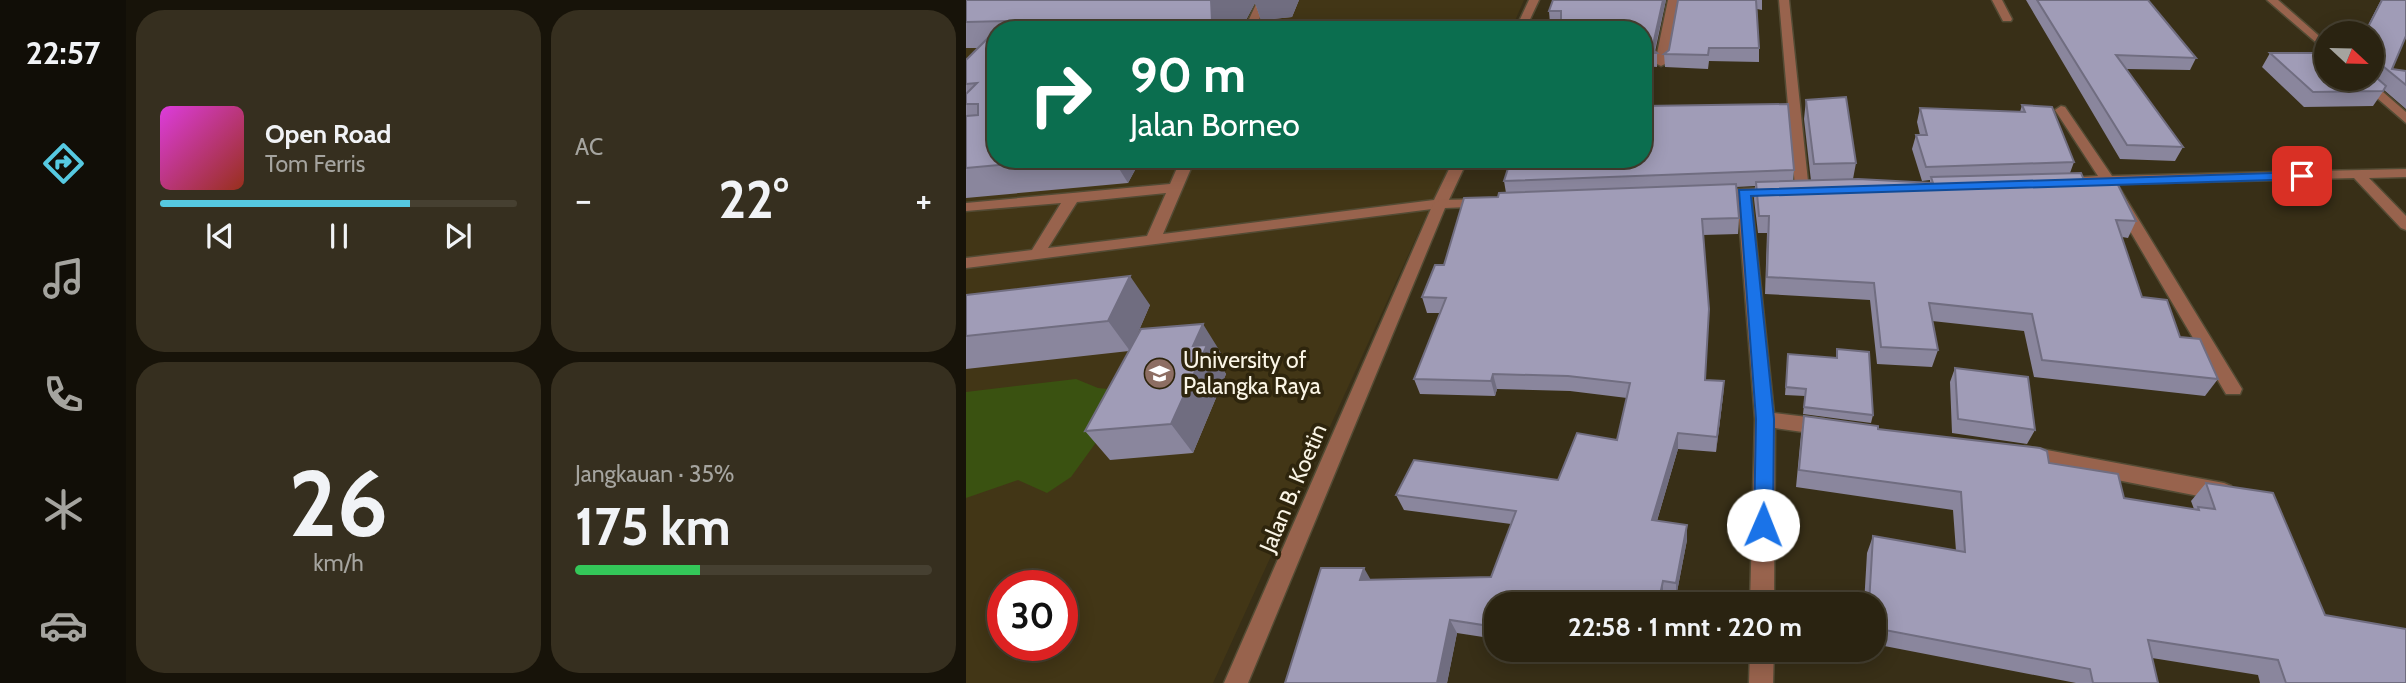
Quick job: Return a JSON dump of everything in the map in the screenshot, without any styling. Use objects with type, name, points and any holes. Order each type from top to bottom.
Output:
[{"type":"street","points":[[1253,21],[1263,0]]},
{"type":"street","points":[[1524,21],[1534,0]]},
{"type":"street","points":[[1661,63],[1673,0]]},
{"type":"street","points":[[1698,194],[1809,191],[1784,0]]},
{"type":"street","points":[[1997,0],[2007,19]]},
{"type":"street","points":[[2272,0],[2314,37]]},
{"type":"street","points":[[2374,91],[2406,119]]},
{"type":"street","points":[[2061,110],[2108,181],[2232,389]]},
{"type":"street","points":[[1152,241],[1184,168]]},
{"type":"street","name":"Jalan B. Koetin","points":[[1236,683],[1457,168]]},
{"type":"street","points":[[2067,182],[2406,173]]},
{"type":"street","points":[[2358,175],[2406,225]]},
{"type":"street","points":[[966,207],[1176,188]]},
{"type":"street","points":[[1744,192],[1765,419],[1762,592]]},
{"type":"street","points":[[1036,255],[1072,198]]},
{"type":"street","points":[[966,263],[1440,204],[1508,202]]},
{"type":"street","points":[[1765,419],[1848,430]]},
{"type":"street","points":[[2000,451],[2239,495]]},
{"type":"street","points":[[1761,683],[1762,662]]},
{"type":"shaded area","name":"University of Palangka Raya","points":[[966,0],[1524,0],[1515,21],[987,21],[987,168],[1448,168],[1213,683],[966,683]]},
{"type":"green space","points":[[1076,379],[1098,388],[1118,390],[1113,419],[1071,477],[1047,493],[1018,480],[966,498],[966,392]]},
{"type":"building","points":[[966,0],[1211,0],[1212,21],[987,21],[966,22]]},
{"type":"building","points":[[1553,0],[1663,0],[1652,49],[1652,21],[1561,21],[1561,11],[1549,11]]},
{"type":"building","points":[[1678,0],[1756,0],[1759,48],[1709,48],[1708,55],[1664,54],[1669,50]]},
{"type":"building","points":[[2037,0],[2148,0],[2196,58],[2116,55],[2183,147],[2127,145]]},
{"type":"building","points":[[2382,0],[2406,0],[2406,36],[2392,69],[2406,71],[2406,85],[2384,67],[2384,21],[2371,21]]},
{"type":"building","points":[[987,39],[987,166],[966,168],[966,116],[978,115],[978,104],[966,104],[966,94],[977,83],[966,84],[966,60]]},
{"type":"building","points":[[2270,53],[2314,53],[2314,91],[2383,91],[2313,92]]},
{"type":"building","points":[[1846,97],[1856,163],[1814,164],[1806,100]]},
{"type":"building","points":[[1788,104],[1794,170],[1504,181],[1508,168],[1652,168],[1652,106]]},
{"type":"building","points":[[2022,105],[2052,107],[2074,162],[1926,167],[1916,135],[1927,135],[1920,108],[2025,112]]},
{"type":"building","points":[[2081,173],[2084,180],[2116,181],[2136,221],[2116,220],[2142,297],[2167,300],[2180,337],[2200,339],[2218,379],[2042,360],[2032,314],[1929,303],[1938,350],[1881,347],[1874,283],[1767,277],[1769,216],[1759,216],[1756,182],[1858,179],[1933,183],[1931,177]]},
{"type":"building","points":[[1736,184],[1739,218],[1702,219],[1709,309],[1705,380],[1724,381],[1717,437],[1678,433],[1652,520],[1687,525],[1676,583],[1663,581],[1661,592],[1484,592],[1484,625],[1450,620],[1437,683],[1285,683],[1321,568],[1364,568],[1360,580],[1491,577],[1516,511],[1396,495],[1414,460],[1558,480],[1577,433],[1617,440],[1630,383],[1568,376],[1493,374],[1491,381],[1414,379],[1446,298],[1422,297],[1435,265],[1444,265],[1464,198],[1498,197],[1499,193]]},
{"type":"building","points":[[1130,276],[1108,321],[966,336],[966,295]]},
{"type":"building","points":[[1203,324],[1193,346],[1207,345],[1171,424],[1085,431],[1141,329]]},
{"type":"building","points":[[1837,349],[1869,352],[1873,415],[1804,407],[1806,389],[1786,387],[1788,354],[1837,358]]},
{"type":"building","points":[[1955,368],[2028,377],[2035,430],[1958,419]]},
{"type":"building","points":[[1804,416],[1878,426],[1878,429],[2040,448],[2047,451],[2049,463],[2118,474],[2124,498],[2199,510],[2198,507],[2215,509],[2206,483],[2273,493],[2325,615],[2406,629],[2406,683],[2286,683],[2278,660],[2148,640],[2158,683],[2093,683],[2090,669],[1886,630],[1886,592],[1870,592],[1873,536],[1965,552],[1961,492],[1799,470]]},
{"type":"place","name":"University of Palangka Raya","points":[[1160,373]]},
{"type":"route","points":[[1763,525],[1765,419],[1744,192],[2302,176]]}]
